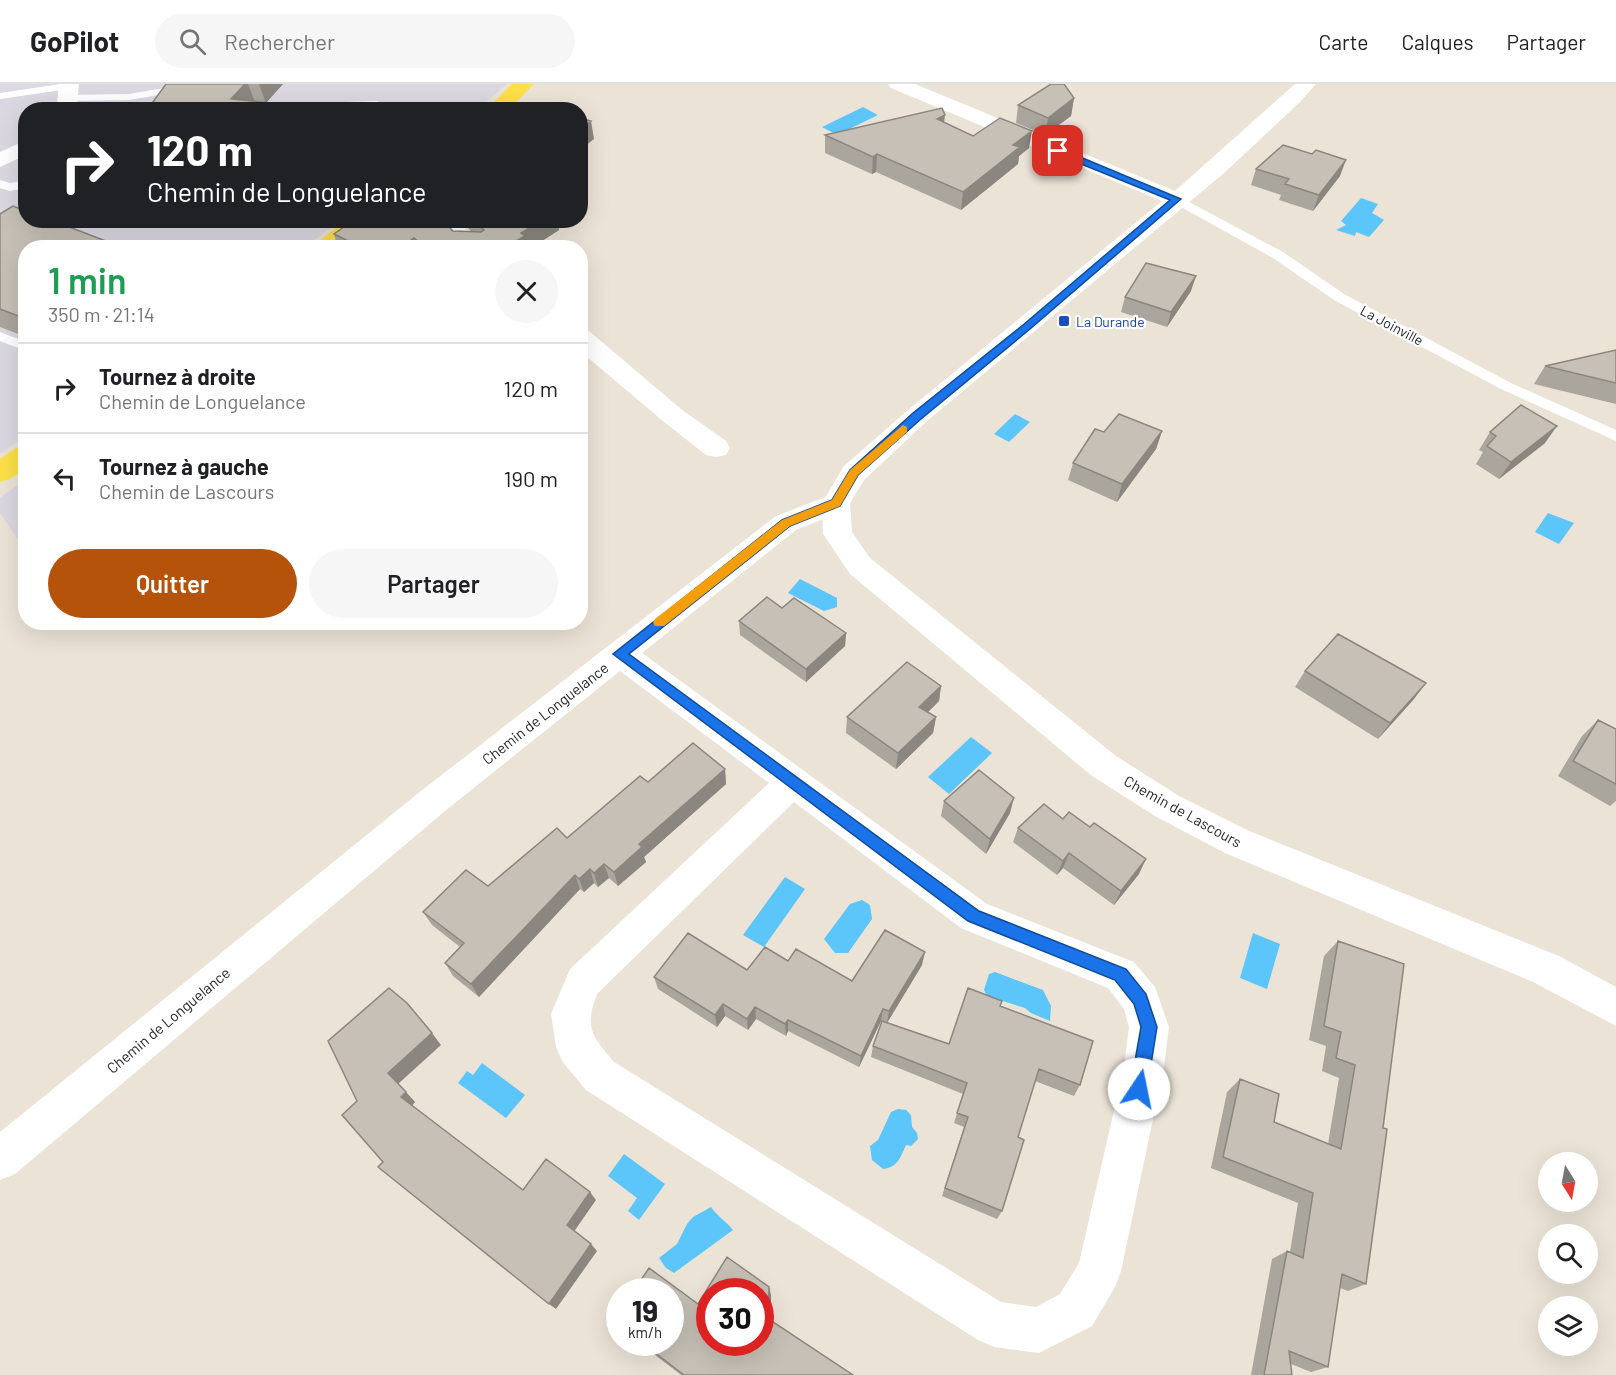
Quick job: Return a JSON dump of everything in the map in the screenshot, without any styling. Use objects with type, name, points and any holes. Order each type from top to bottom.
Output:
[{"type":"main road","points":[[504,102],[525,84]]},
{"type":"main road","points":[[333,240],[349,228]]},
{"type":"main road","points":[[0,472],[18,460]]},
{"type":"street","points":[[898,84],[1176,199]]},
{"type":"street","points":[[836,503],[854,473],[909,423],[1216,168],[1306,84]]},
{"type":"street","points":[[0,161],[18,151]]},
{"type":"street","points":[[451,228],[466,240]]},
{"type":"street","points":[[588,344],[672,415],[716,448]]},
{"type":"street","name":"Chemin de Longuelance","points":[[0,1159],[433,801],[786,523],[836,503]]},
{"type":"street","name":"Chemin de Lascours","points":[[836,503],[838,534],[860,566],[1104,766],[1167,806],[1237,842],[1546,969],[1616,1007]]},
{"type":"street","points":[[620,654],[974,916],[1120,975],[1141,1000],[1149,1027],[1144,1067],[1099,1271],[1076,1310],[1039,1329],[994,1324],[600,1076],[576,1047],[570,1014],[583,982],[792,783]]},
{"type":"lane","points":[[0,96],[67,94],[129,98],[207,84]]},
{"type":"lane","points":[[0,184],[10,187],[18,186]]},
{"type":"lane","name":"La Joinville","points":[[1176,199],[1278,255],[1339,297],[1506,386],[1616,436]]},
{"type":"lane","points":[[0,336],[18,344]]},
{"type":"shaded area","points":[[0,84],[507,84],[486,102],[18,102],[18,228],[331,228],[314,240],[18,240],[18,441],[0,454]]},
{"type":"shaded area","points":[[18,484],[18,540],[0,513],[0,498]]},
{"type":"water","points":[[863,107],[878,115],[837,135],[822,127]]},
{"type":"water","points":[[1361,198],[1378,204],[1372,213],[1384,220],[1369,237],[1356,232],[1355,236],[1336,230],[1346,225],[1341,221]]},
{"type":"water","points":[[1015,414],[1030,422],[1009,442],[994,434]]},
{"type":"water","points":[[1548,513],[1574,523],[1559,544],[1535,532]]},
{"type":"water","points":[[800,579],[837,598],[837,607],[824,611],[788,593]]},
{"type":"water","points":[[971,737],[992,753],[949,794],[928,777]]},
{"type":"water","points":[[785,877],[805,889],[764,947],[743,935]]},
{"type":"water","points":[[862,900],[870,905],[872,919],[848,953],[835,953],[824,939],[850,904]]},
{"type":"water","points":[[1253,933],[1280,944],[1267,989],[1240,978]]},
{"type":"water","points":[[995,972],[1043,990],[1051,1006],[1050,1021],[1025,1008],[987,996],[984,990],[989,974]]},
{"type":"water","points":[[482,1063],[525,1095],[506,1118],[458,1083],[467,1071],[473,1075]]},
{"type":"water","points":[[898,1109],[906,1110],[911,1115],[912,1127],[918,1139],[911,1146],[906,1145],[895,1164],[883,1169],[872,1160],[870,1146],[878,1140],[891,1112]]},
{"type":"water","points":[[624,1154],[665,1184],[639,1220],[628,1211],[637,1198],[608,1176]]},
{"type":"water","points":[[711,1207],[733,1230],[674,1273],[666,1268],[659,1258],[677,1244],[693,1217]]},
{"type":"building","points":[[166,84],[245,84],[231,99],[261,102],[153,102]]},
{"type":"building","points":[[1051,84],[1064,84],[1074,98],[1048,118],[1018,105]]},
{"type":"building","points":[[942,108],[945,115],[937,119],[973,136],[1000,118],[1032,131],[1013,145],[1020,147],[963,192],[877,154],[873,157],[825,135]]},
{"type":"building","points":[[1283,145],[1312,154],[1316,150],[1346,160],[1319,195],[1285,184],[1289,179],[1256,169]]},
{"type":"building","points":[[13,206],[18,208],[18,228],[72,228],[103,240],[18,240],[18,316],[0,309],[0,214]]},
{"type":"building","points":[[343,228],[450,228],[453,231],[481,232],[484,230],[482,228],[529,228],[521,233],[525,236],[518,240],[416,240],[414,238],[411,240],[346,240],[334,234]]},
{"type":"building","points":[[1146,263],[1196,276],[1171,312],[1125,297]]},
{"type":"building","points":[[1616,350],[1616,383],[1545,366]]},
{"type":"building","points":[[1521,405],[1557,426],[1511,462],[1487,446],[1496,436],[1490,432]]},
{"type":"building","points":[[1119,414],[1162,431],[1122,484],[1073,463],[1095,429],[1104,432]]},
{"type":"building","points":[[767,597],[782,608],[794,598],[846,633],[806,669],[739,621]]},
{"type":"building","points":[[1338,634],[1426,683],[1390,723],[1305,671]]},
{"type":"building","points":[[907,662],[941,686],[919,707],[936,717],[898,753],[847,717]]},
{"type":"building","points":[[1598,720],[1616,729],[1616,784],[1573,761]]},
{"type":"building","points":[[693,743],[725,769],[639,844],[642,847],[614,872],[604,864],[594,873],[590,869],[579,879],[575,875],[471,984],[445,963],[464,943],[423,912],[466,870],[488,886],[557,828],[567,838],[640,776],[648,782]]},
{"type":"building","points":[[979,770],[1014,798],[990,839],[944,801]]},
{"type":"building","points":[[1044,804],[1063,819],[1069,812],[1090,827],[1094,823],[1146,859],[1121,891],[1069,853],[1063,861],[1018,828]]},
{"type":"building","points":[[885,930],[925,952],[889,1011],[883,1009],[861,1056],[788,1020],[785,1024],[755,1007],[747,1019],[723,1004],[715,1015],[654,977],[688,933],[747,970],[765,947],[788,961],[796,949],[852,981]]},
{"type":"building","points":[[1338,941],[1404,964],[1383,1128],[1387,1129],[1366,1284],[1342,1274],[1328,1367],[1289,1351],[1292,1375],[1264,1375],[1287,1251],[1303,1258],[1313,1193],[1223,1157],[1240,1079],[1279,1094],[1274,1122],[1341,1149],[1355,1065],[1336,1058],[1341,1032],[1324,1026]]},
{"type":"building","points":[[389,988],[407,1003],[432,1033],[388,1073],[406,1092],[401,1097],[523,1190],[546,1159],[590,1192],[567,1225],[591,1244],[549,1304],[378,1167],[383,1162],[342,1115],[357,1101],[328,1041]]},
{"type":"building","points":[[968,988],[1002,1001],[1000,1006],[1093,1041],[1080,1085],[1039,1069],[1018,1137],[1024,1140],[1002,1211],[945,1188],[968,1117],[957,1113],[967,1083],[873,1046],[882,1021],[949,1044]]},
{"type":"building","points":[[727,1257],[756,1278],[714,1278]]},
{"type":"building","points":[[649,1268],[663,1278],[642,1278]]},
{"type":"building","points":[[684,1294],[696,1303],[696,1356],[774,1356],[774,1323],[853,1375],[684,1375],[659,1356],[684,1356]]},
{"type":"slow traffic","points":[[660,622],[786,523],[836,503],[854,473],[903,429]]},
{"type":"place","name":"La Durande","points":[[1064,321]]},
{"type":"route","points":[[1058,151],[1176,199],[1027,327],[917,416],[854,473],[836,503],[786,523],[620,654],[974,916],[1120,975],[1141,1000],[1149,1027],[1139,1089]]}]
